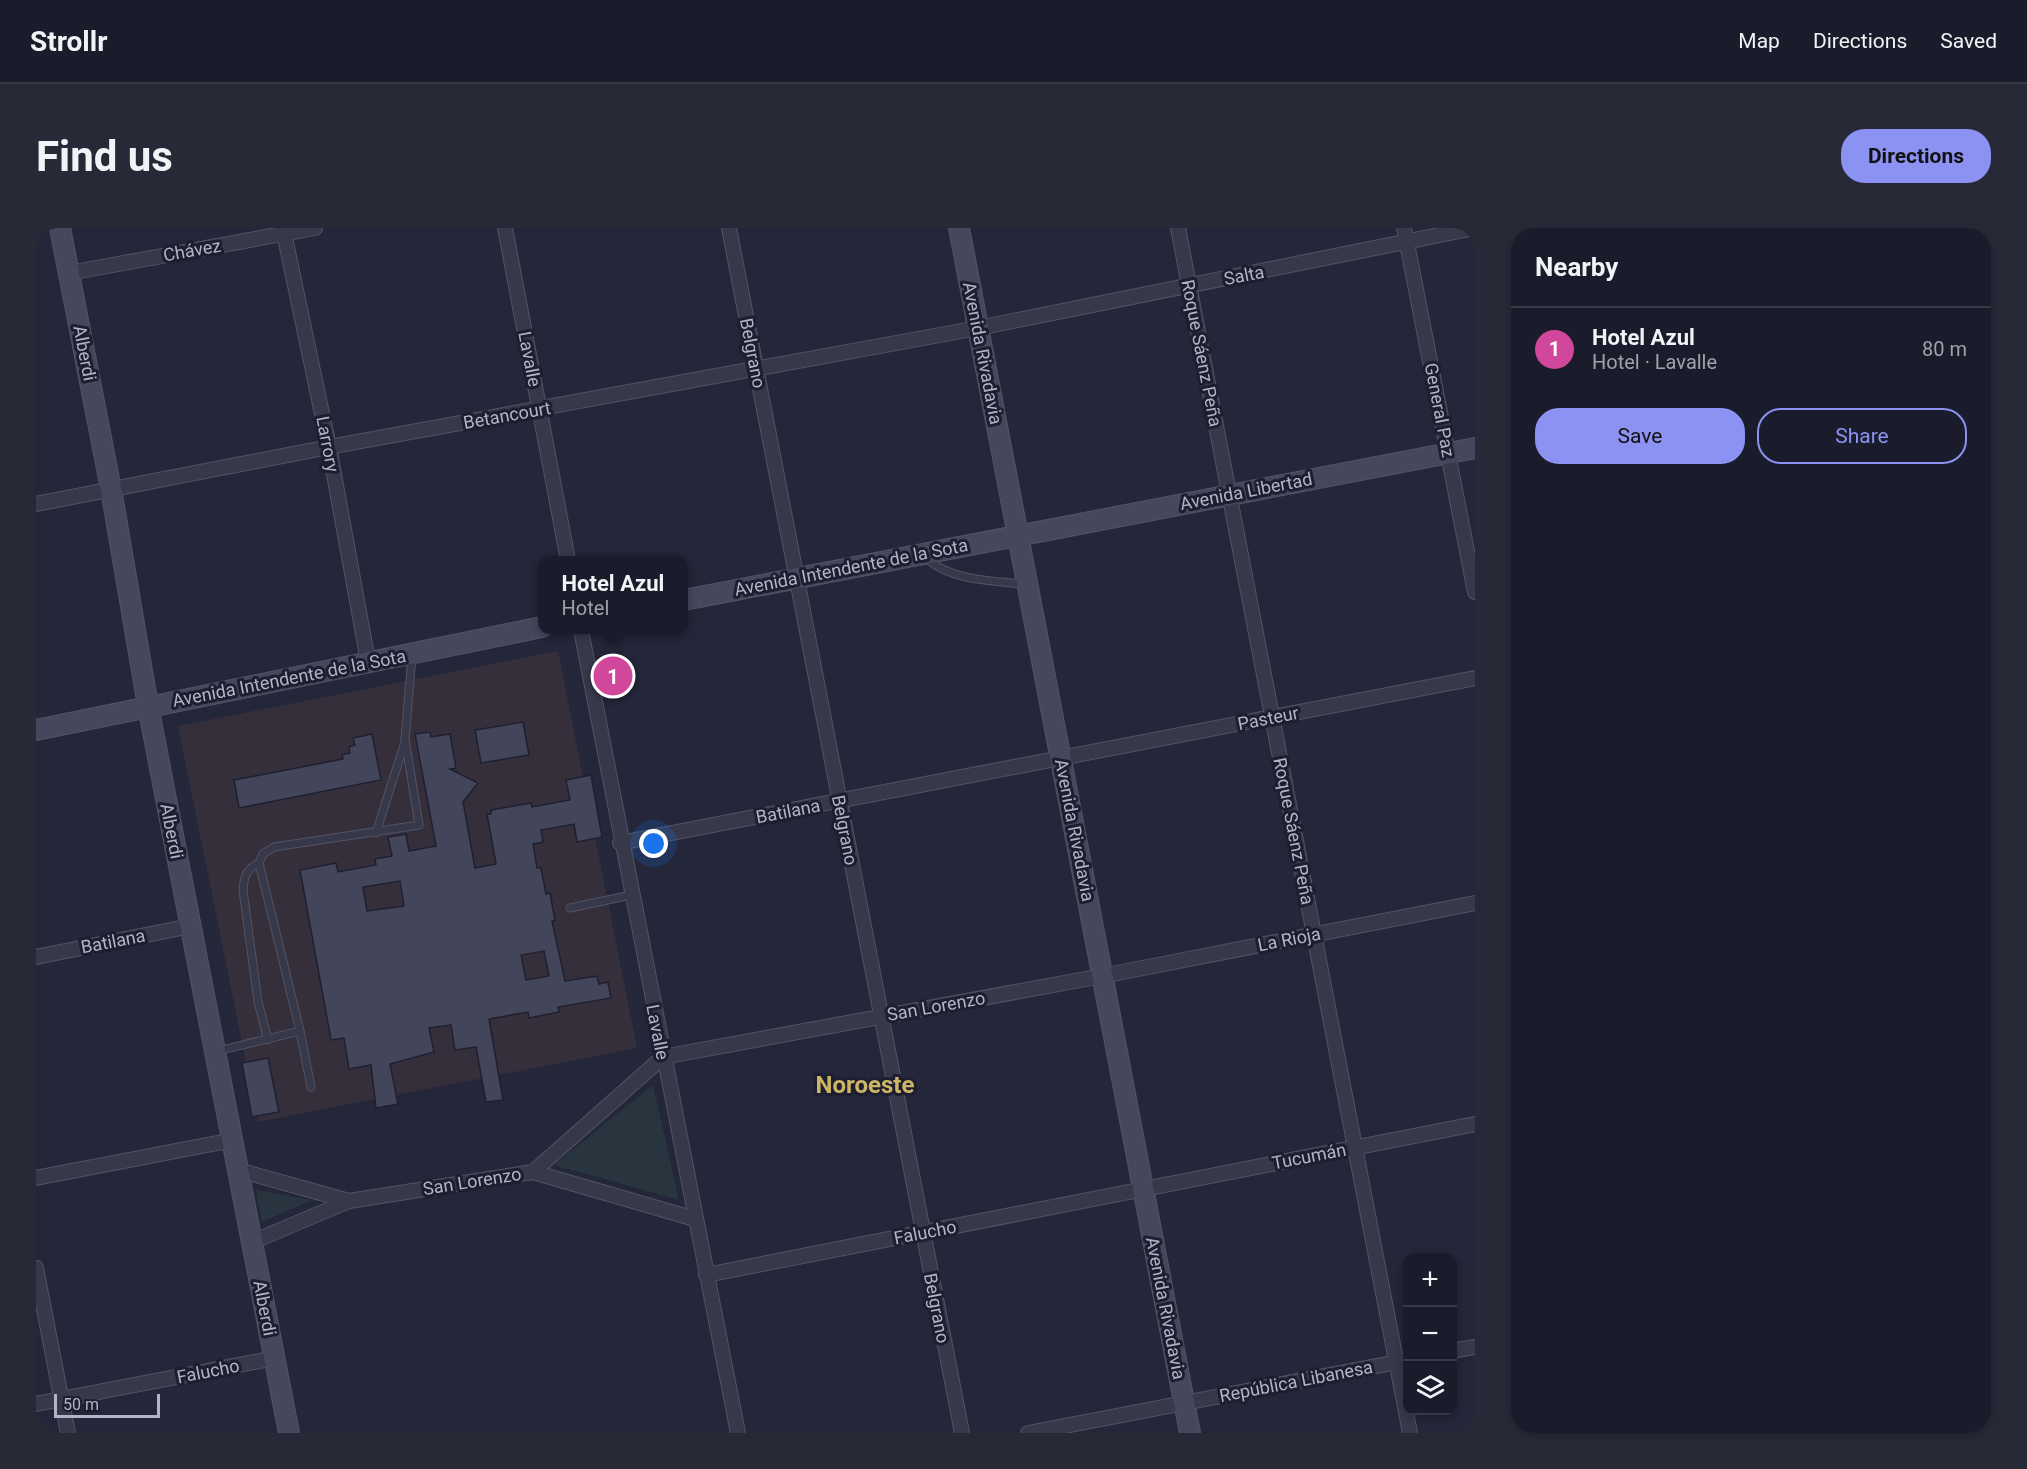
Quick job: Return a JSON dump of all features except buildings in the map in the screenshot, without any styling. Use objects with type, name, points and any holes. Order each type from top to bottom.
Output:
[{"type":"main road","name":"Alberdi","points":[[60,228],[111,489],[148,706],[289,1433]]},
{"type":"main road","name":"Avenida Rivadavia","points":[[959,228],[1190,1433]]},
{"type":"main road","name":"Avenida Libertad","points":[[1018,534],[1475,448]]},
{"type":"main road","name":"Avenida Intendente de la Sota","points":[[688,599],[1018,534]]},
{"type":"main road","name":"Avenida Intendente de la Sota","points":[[36,730],[538,628]]},
{"type":"street","name":"Chávez","points":[[69,273],[284,231],[315,228]]},
{"type":"street","name":"Lavalle","points":[[505,228],[567,556]]},
{"type":"street","name":"Belgrano","points":[[729,228],[962,1433]]},
{"type":"street","name":"Roque Sáenz Peña","points":[[1178,228],[1355,1147],[1402,1361],[1410,1433]]},
{"type":"street","name":"Salta","points":[[978,328],[1189,286],[1405,235],[1474,228]]},
{"type":"street","name":"Larrory","points":[[284,231],[329,447],[368,661]]},
{"type":"street","name":"General Paz","points":[[1405,235],[1475,592]]},
{"type":"street","name":"Betancourt","points":[[36,504],[329,447],[978,328]]},
{"type":"street","name":"Lavalle","points":[[582,634],[620,843],[738,1433]]},
{"type":"street","name":"Pasteur","points":[[1061,759],[1475,678]]},
{"type":"street","name":"Batilana","points":[[620,843],[1061,759]]},
{"type":"street","name":"La Rioja","points":[[1102,976],[1475,903]]},
{"type":"street","name":"Batilana","points":[[36,957],[191,926]]},
{"type":"street","name":"San Lorenzo","points":[[663,1057],[1102,976]]},
{"type":"street","points":[[533,1172],[663,1057]]},
{"type":"street","name":"Tucumán","points":[[1143,1188],[1475,1124]]},
{"type":"street","points":[[36,1178],[232,1140]]},
{"type":"street","points":[[238,1170],[349,1201]]},
{"type":"street","name":"San Lorenzo","points":[[252,1242],[349,1201],[533,1172],[695,1219]]},
{"type":"street","name":"Falucho","points":[[706,1275],[1143,1188]]},
{"type":"street","points":[[36,1268],[68,1433]]},
{"type":"street","points":[[1457,1351],[1475,1347]]},
{"type":"street","name":"Falucho","points":[[36,1404],[275,1358]]},
{"type":"street","name":"República Libanesa","points":[[1028,1433],[1402,1361]]},
{"type":"lane","points":[[921,553],[940,568],[971,578],[1027,584]]},
{"type":"lane","points":[[376,833],[405,739],[412,653]]},
{"type":"lane","points":[[268,1040],[258,1002],[243,879],[248,871],[259,863],[263,854],[274,847],[419,825],[405,739]]},
{"type":"lane","points":[[259,863],[300,1031],[311,1087]]},
{"type":"lane","points":[[570,908],[631,895]]},
{"type":"lane","points":[[215,1051],[300,1031]]},
{"type":"shaded area","points":[[558,651],[637,1048],[258,1122],[178,726]]},
{"type":"shaded area","points":[[653,1085],[679,1200],[554,1165]]},
{"type":"shaded area","points":[[256,1190],[312,1200],[262,1222]]},
{"type":"place","name":"Hotel Azul","points":[[613,676]]},
{"type":"district","name":"Noroeste","points":[[865,1085]]}]
